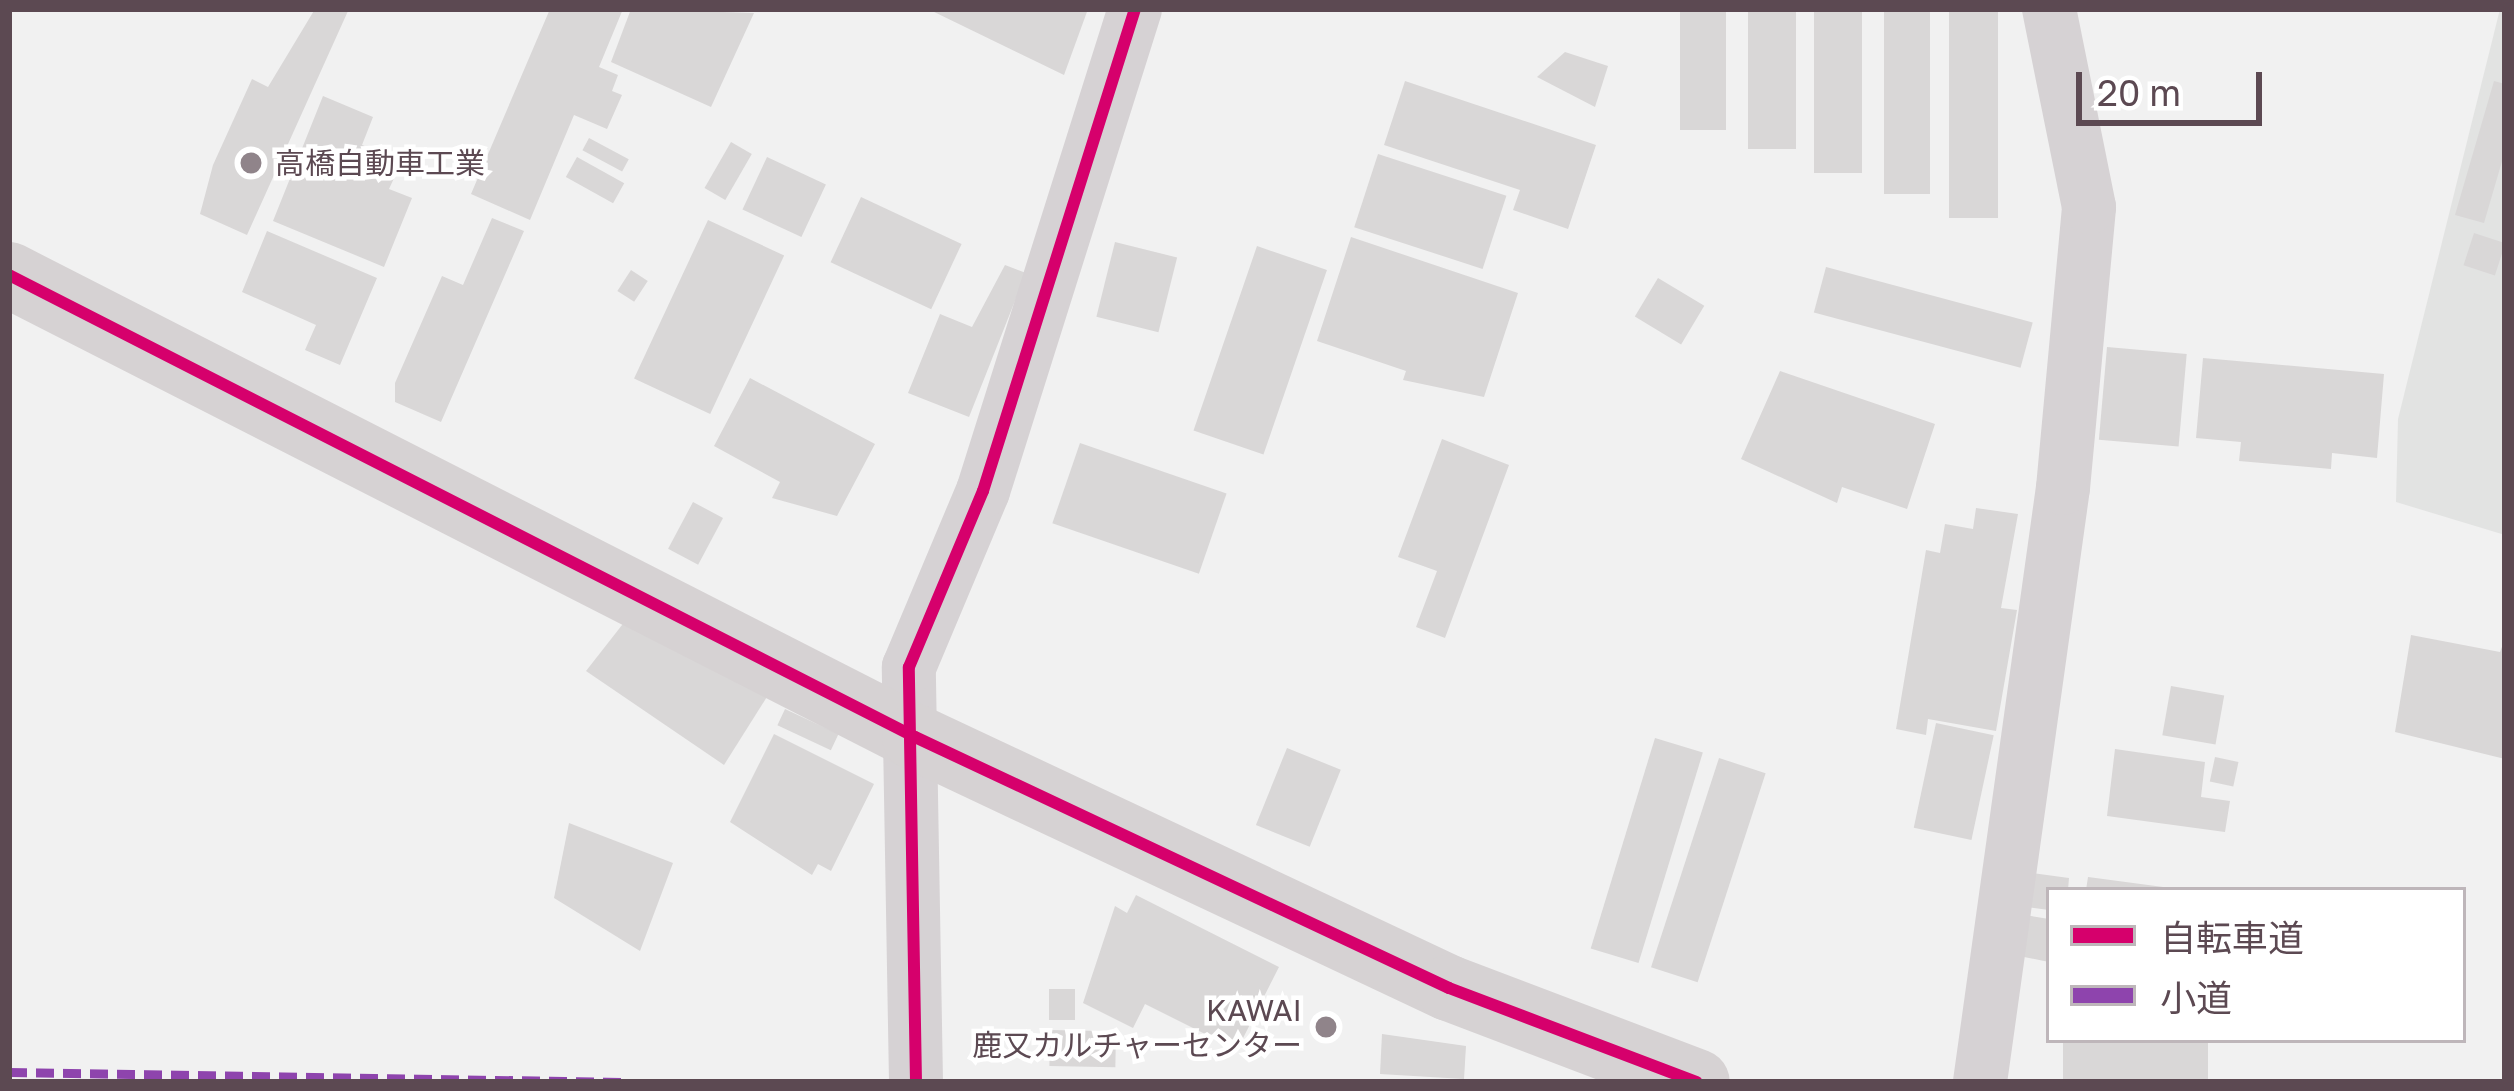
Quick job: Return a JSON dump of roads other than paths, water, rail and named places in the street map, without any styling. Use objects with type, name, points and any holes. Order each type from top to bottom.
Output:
[{"type":"street","points":[[916,1082],[916,737],[910,667],[983,491],[1135,9]]},
{"type":"street","points":[[1980,1082],[2063,488],[2089,207],[2049,9]]},
{"type":"street","points":[[9,275],[916,737],[1449,988],[1697,1082]]},
{"type":"place","name":"高橋自動車工業","points":[[251,163]]},
{"type":"place","name":"KAWAI 鹿又カルチャーセンター","points":[[1326,1027]]}]
